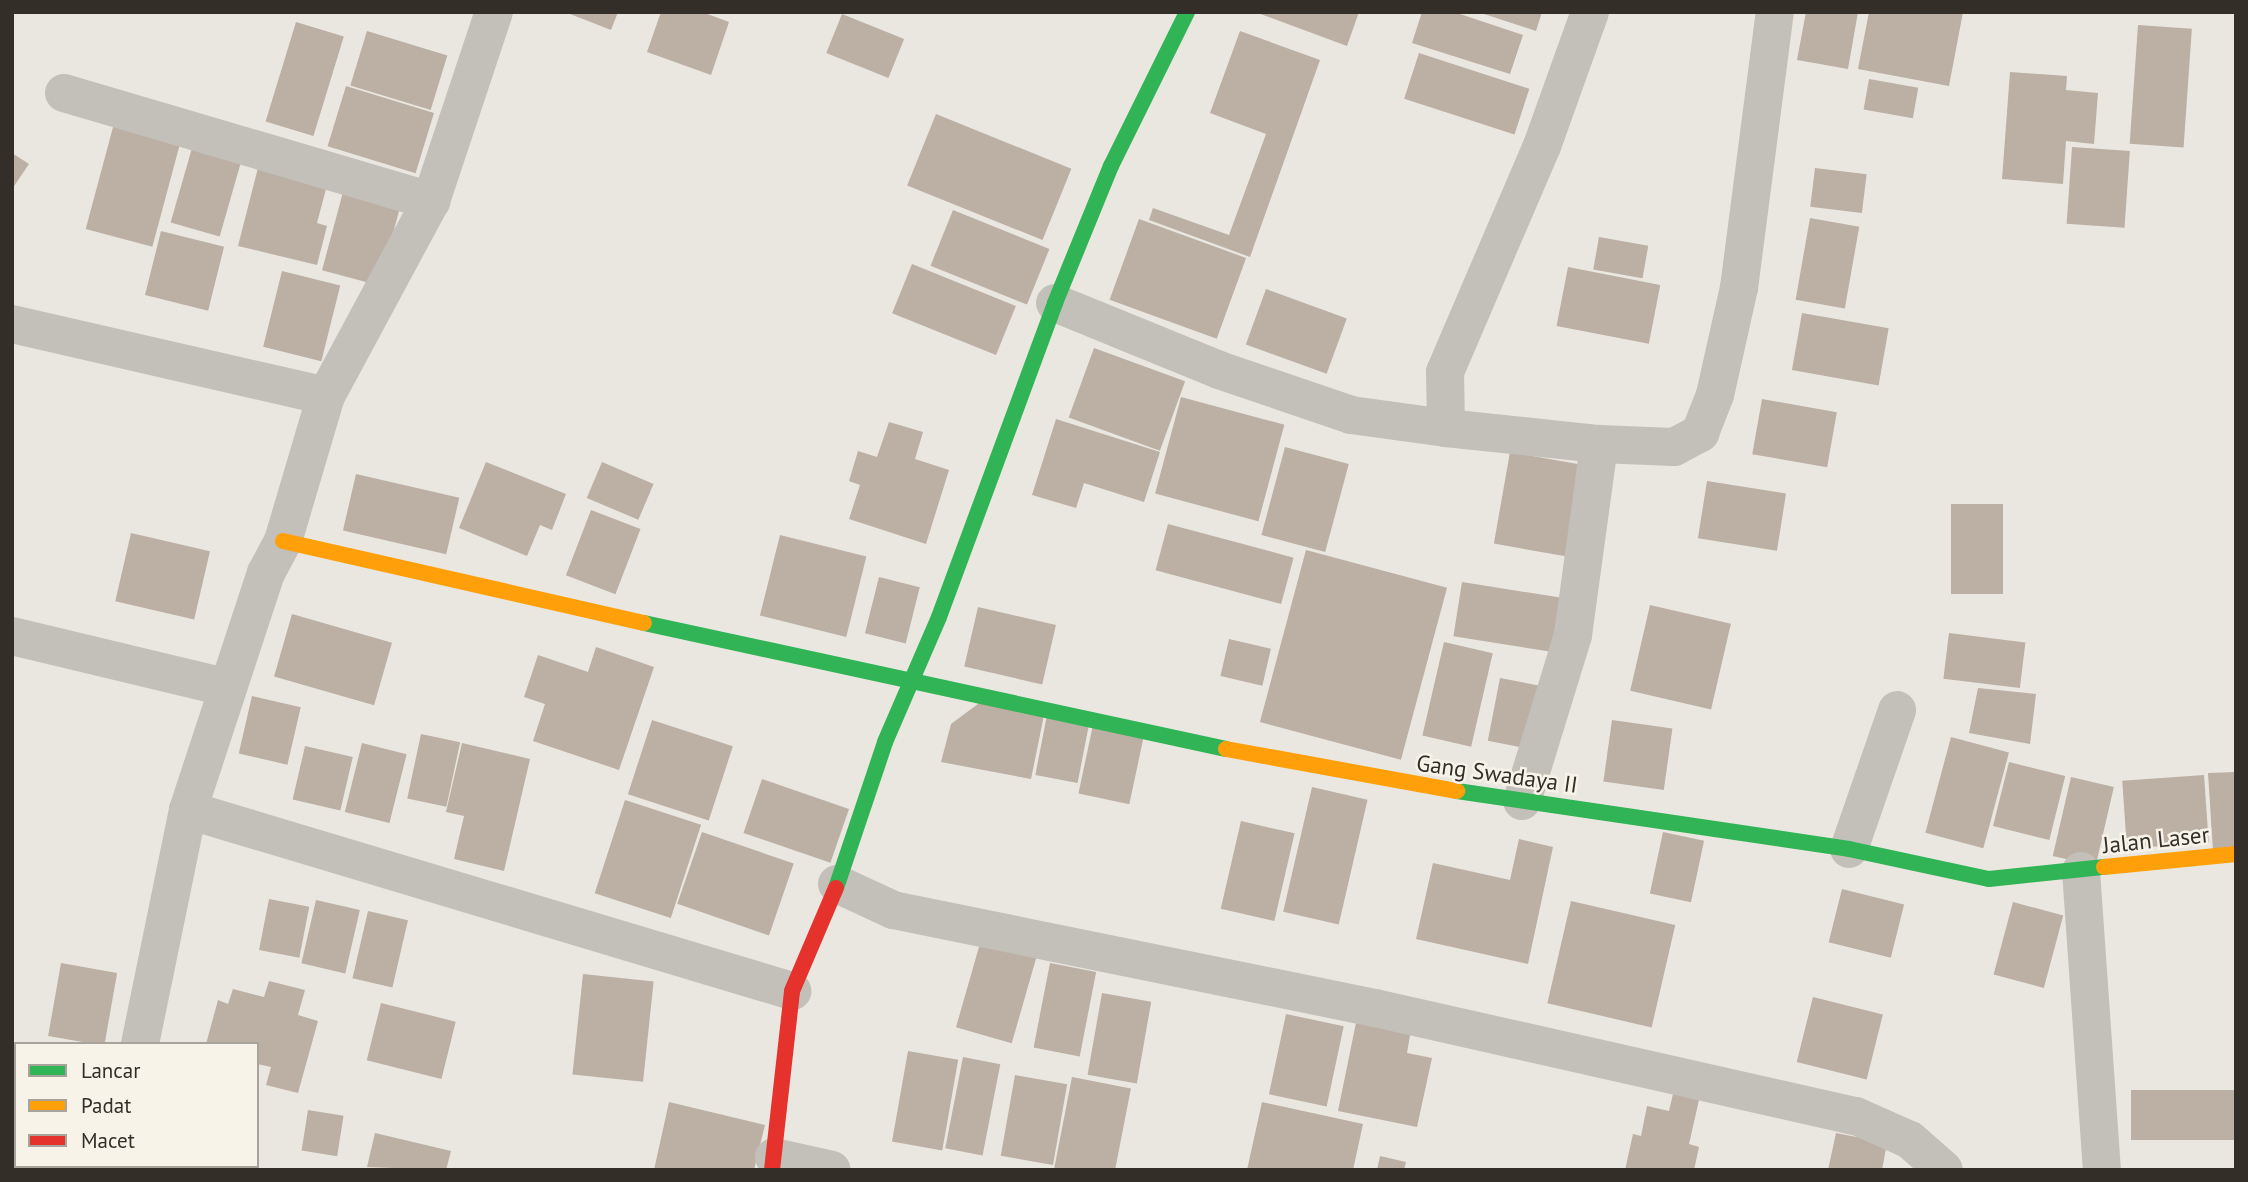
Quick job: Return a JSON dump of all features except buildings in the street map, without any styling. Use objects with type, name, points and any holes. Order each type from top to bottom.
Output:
[{"type":"street","points":[[140,1042],[188,810],[266,573],[283,541],[326,396],[431,201],[494,12]]},
{"type":"street","points":[[832,1170],[773,1163],[792,991],[837,884],[909,683],[939,617],[1055,303],[1111,166],[1187,12]]},
{"type":"street","points":[[1446,428],[1445,372],[1542,146],[1590,12]]},
{"type":"street","points":[[1055,303],[1219,370],[1351,415],[1599,444],[1674,447],[1700,433],[1715,395],[1739,288],[1775,12]]},
{"type":"street","points":[[64,93],[431,201]]},
{"type":"street","points":[[12,324],[326,396]]},
{"type":"street","points":[[1522,801],[1573,635],[1599,444]]},
{"type":"street","name":"Gang Swadaya II","points":[[283,541],[909,683],[1367,778],[1849,849],[1989,879],[2081,872]]},
{"type":"street","points":[[12,636],[228,688]]},
{"type":"street","points":[[1849,849],[1896,710]]},
{"type":"street","points":[[188,810],[792,991]]},
{"type":"street","name":"Jalan Laser","points":[[2081,872],[2236,854]]},
{"type":"street","points":[[2081,872],[2102,1170]]},
{"type":"street","points":[[837,884],[893,910],[1375,1009],[1856,1116],[1910,1140],[1944,1170]]},
{"type":"traffic: fast","points":[[836,888],[885,742],[939,617],[1055,303],[1111,166],[1187,12]]},
{"type":"traffic: fast","points":[[644,623],[1226,749]]},
{"type":"traffic: fast","points":[[1457,791],[1849,849],[1989,879],[2104,867]]},
{"type":"traffic: slow","points":[[283,541],[644,623]]},
{"type":"traffic: slow","points":[[1226,749],[1457,791]]},
{"type":"traffic: slow","points":[[2104,867],[2236,854]]},
{"type":"traffic: jam","points":[[772,1170],[792,991],[836,888]]}]
